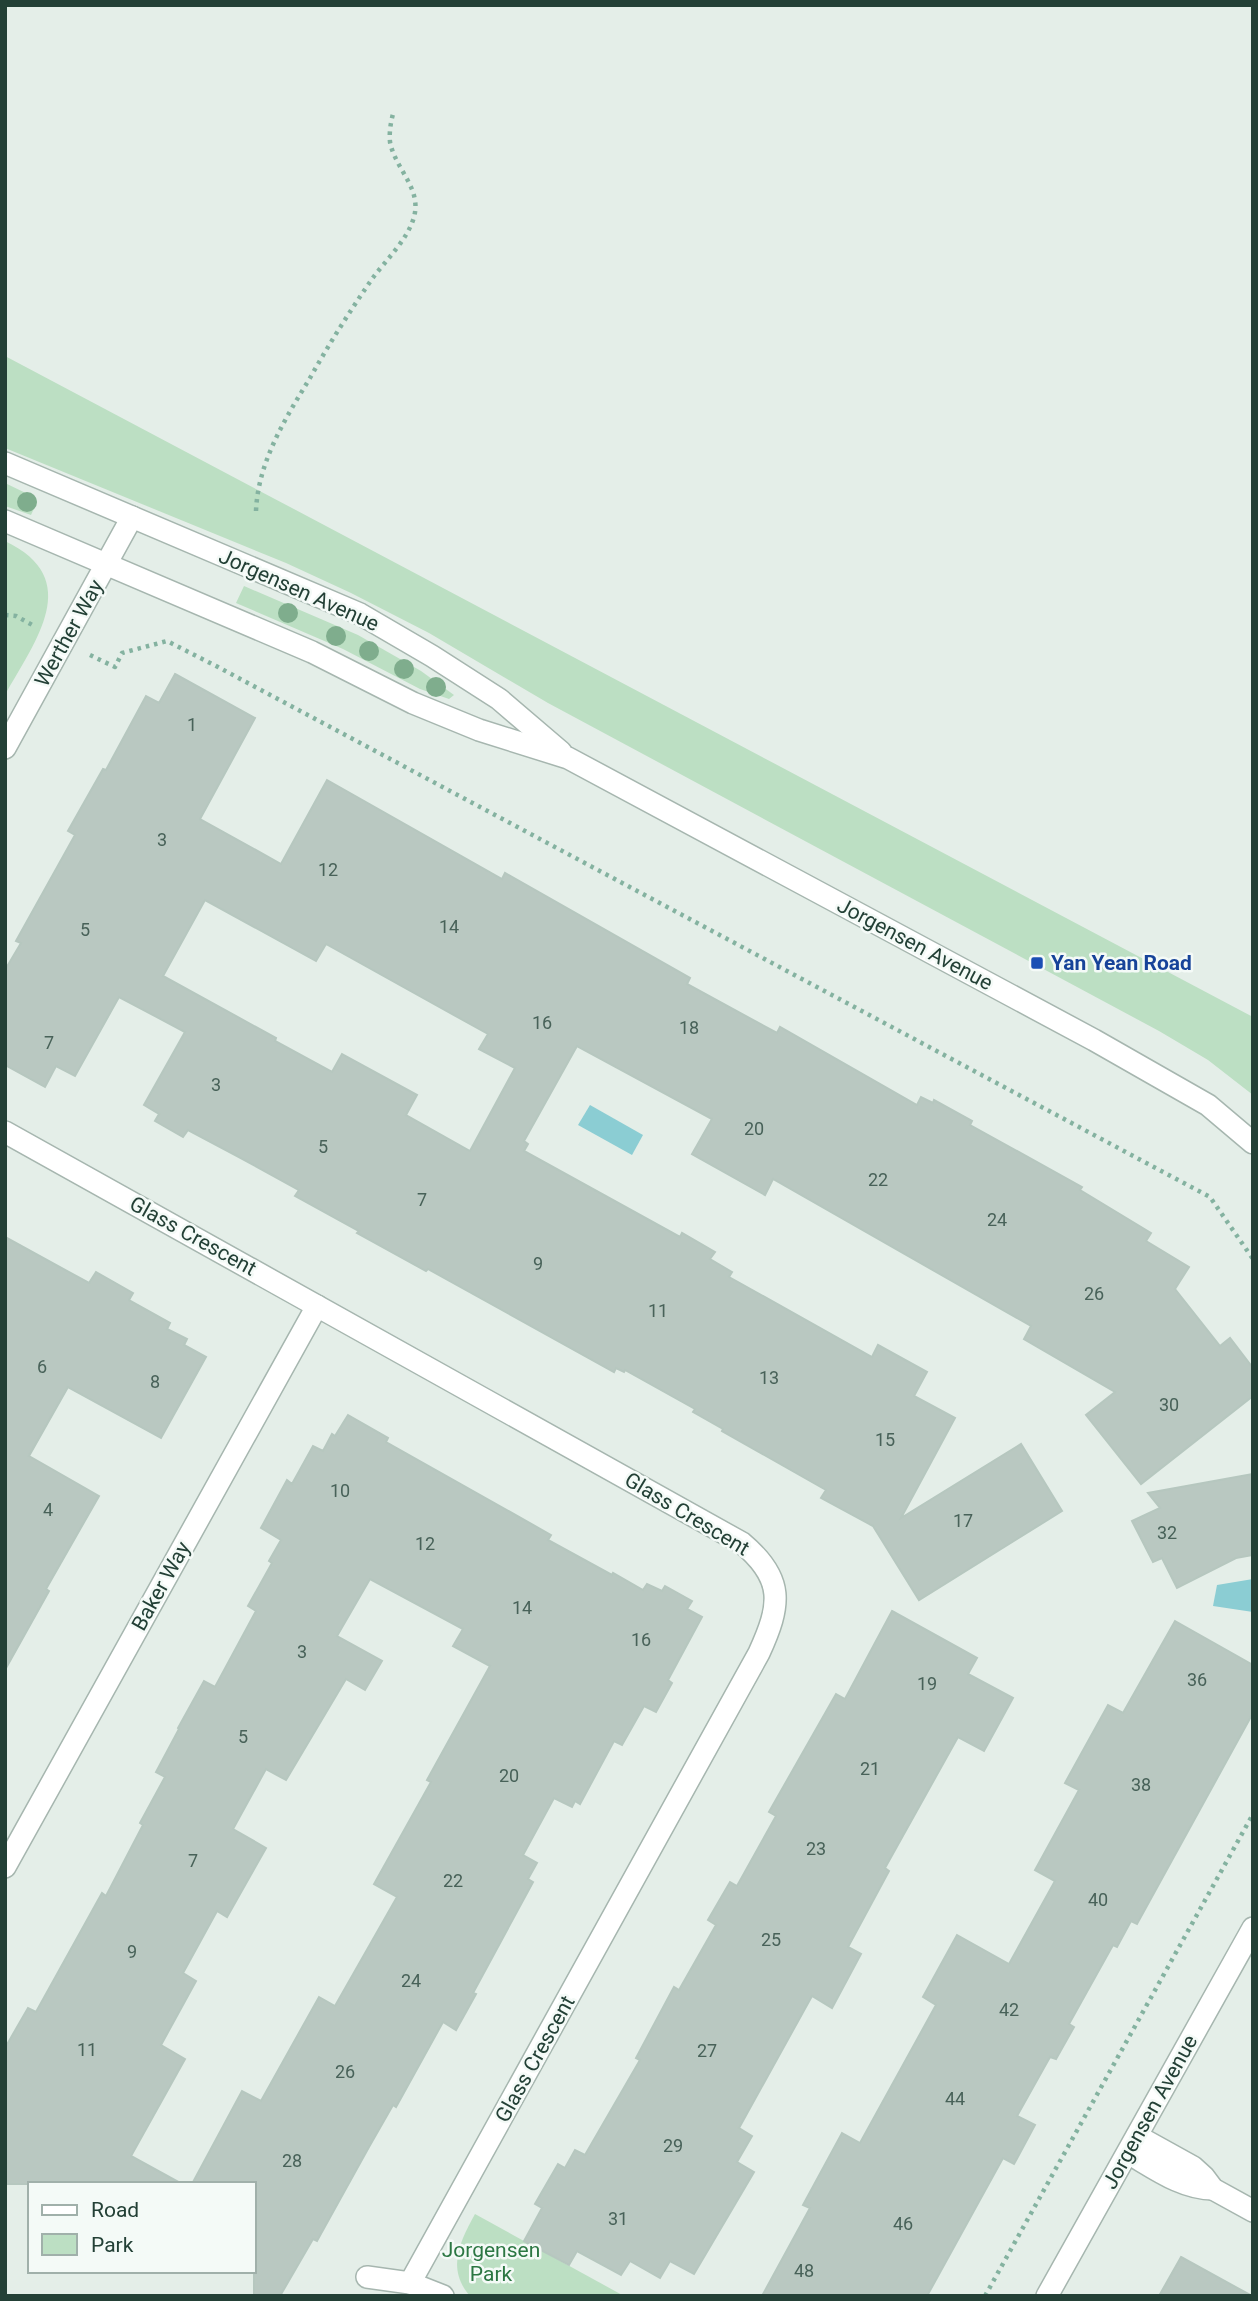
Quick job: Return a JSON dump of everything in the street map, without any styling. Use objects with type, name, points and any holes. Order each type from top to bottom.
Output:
[{"type":"street","name":"Jorgensen Avenue","points":[[5,463],[360,614],[499,699],[568,758]]},
{"type":"street","name":"Werther Way","points":[[5,748],[132,517]]},
{"type":"street","name":"Jorgensen Avenue","points":[[5,521],[312,652],[413,703],[479,730],[568,758],[1105,1046],[1208,1105],[1253,1143]]},
{"type":"street","name":"Glass Crescent","points":[[5,1132],[742,1543],[761,1559],[771,1576],[775,1598],[773,1622],[760,1653],[410,2283]]},
{"type":"street","name":"Baker Way","points":[[5,1867],[317,1306]]},
{"type":"street","name":"Jorgensen Avenue","points":[[1047,2296],[1253,1928]]},
{"type":"street","points":[[1133,2144],[1193,2167],[1213,2189],[1253,2211]]},
{"type":"street","points":[[367,2277],[410,2283],[443,2296]]},
{"type":"path","points":[[256,510],[261,474],[290,411],[327,348],[406,233],[414,217],[416,201],[412,188],[390,142],[390,125],[394,110]]},
{"type":"path","points":[[5,615],[16,616],[115,667],[122,653],[167,641],[218,667],[1210,1198],[1253,1259]]},
{"type":"path","points":[[985,2296],[1253,1814]]},
{"type":"green space","points":[[5,356],[1253,1017],[1253,1095],[1208,1060],[1159,1031],[548,703],[429,633],[286,563],[5,448]]},
{"type":"green space","points":[[5,483],[36,498],[31,515],[5,506]]},
{"type":"green space","points":[[5,541],[29,556],[43,574],[48,592],[46,612],[39,633],[5,695]]},
{"type":"green space","points":[[244,586],[358,635],[421,671],[454,695],[449,699],[420,689],[343,649],[236,603]]},
{"type":"green space","name":"Jorgensen Park","points":[[475,2214],[624,2296],[470,2296],[463,2286],[457,2265],[460,2245]]},
{"type":"water","points":[[590,1105],[643,1135],[632,1155],[578,1125]]},
{"type":"water","points":[[1253,1579],[1253,1612],[1213,1606],[1217,1585]]},
{"type":"building","points":[[175,674],[255,718],[200,819],[281,864],[327,780],[502,879],[505,873],[690,978],[687,984],[777,1033],[780,1027],[917,1105],[921,1097],[933,1103],[934,1100],[972,1121],[970,1125],[1082,1187],[1080,1190],[1151,1233],[1146,1241],[1189,1267],[1175,1289],[1220,1346],[1230,1338],[1253,1368],[1253,1396],[1141,1484],[1086,1415],[1115,1392],[1024,1339],[1031,1326],[773,1179],[765,1195],[692,1154],[712,1119],[577,1046],[524,1141],[528,1144],[524,1151],[680,1237],[682,1233],[715,1252],[710,1259],[732,1272],[729,1277],[872,1357],[878,1345],[927,1372],[914,1396],[955,1418],[901,1518],[1021,1444],[1062,1511],[919,1600],[873,1526],[821,1498],[826,1490],[722,1431],[723,1429],[693,1412],[695,1409],[625,1370],[624,1372],[616,1368],[614,1372],[428,1269],[426,1271],[357,1233],[359,1231],[295,1196],[299,1190],[188,1130],[183,1137],[155,1121],[159,1114],[144,1105],[185,1032],[119,997],[75,1076],[56,1066],[45,1087],[5,1065],[5,970],[21,943],[16,941],[75,835],[68,831],[103,769],[106,770],[146,696],[159,703]],"holes":[[[205,900],[316,961],[326,944],[488,1034],[479,1049],[515,1068],[470,1151],[406,1115],[417,1095],[342,1054],[332,1072],[163,976]]]},
{"type":"building","points":[[5,1237],[89,1283],[96,1272],[133,1293],[129,1300],[170,1323],[167,1329],[187,1339],[184,1345],[206,1357],[161,1438],[68,1387],[29,1456],[99,1496],[46,1589],[49,1591],[5,1670]]},
{"type":"building","points":[[348,1415],[388,1438],[386,1442],[551,1535],[548,1540],[643,1590],[647,1584],[662,1591],[665,1586],[692,1601],[687,1609],[702,1617],[668,1680],[672,1683],[656,1712],[644,1706],[622,1745],[614,1741],[580,1804],[575,1801],[572,1807],[554,1798],[523,1855],[537,1863],[528,1879],[533,1882],[456,2030],[443,2022],[317,2241],[313,2239],[280,2296],[254,2296],[256,2182],[193,2182],[242,2091],[261,2101],[319,1997],[335,2006],[397,1897],[374,1884],[431,1782],[427,1780],[490,1666],[453,1646],[463,1629],[370,1579],[337,1636],[382,1661],[365,1690],[346,1679],[286,1780],[266,1769],[233,1829],[266,1848],[227,1917],[217,1911],[183,1973],[196,1981],[161,2045],[185,2059],[131,2156],[178,2182],[5,2184],[5,2048],[28,2008],[36,2012],[102,1893],[106,1896],[165,1777],[156,1772],[178,1728],[204,1681],[215,1687],[256,1611],[248,1606],[272,1563],[269,1561],[281,1540],[261,1528],[287,1480],[292,1484],[313,1446],[323,1451],[332,1434],[335,1436]]},
{"type":"building","points":[[1253,1474],[1253,1555],[1236,1558],[1177,1588],[1162,1558],[1153,1562],[1132,1521],[1160,1508],[1148,1493]]},
{"type":"building","points":[[892,1611],[977,1658],[968,1674],[1013,1698],[984,1751],[958,1737],[885,1868],[889,1871],[848,1947],[861,1954],[832,2008],[812,1996],[739,2128],[752,2136],[737,2162],[754,2172],[694,2274],[670,2261],[660,2278],[630,2261],[621,2275],[577,2251],[569,2265],[524,2241],[542,2208],[535,2204],[558,2164],[565,2168],[575,2150],[585,2155],[640,2060],[636,2058],[674,1987],[679,1990],[716,1925],[708,1920],[730,1882],[737,1886],[776,1816],[769,1812],[836,1694],[845,1699]]},
{"type":"building","points":[[1175,1621],[1253,1665],[1253,1713],[1137,1924],[1131,1921],[1117,1947],[1113,1945],[1069,2024],[1074,2027],[1056,2059],[1050,2057],[1017,2116],[1035,2125],[1014,2164],[1003,2158],[927,2296],[762,2296],[810,2208],[803,2205],[842,2133],[860,2143],[936,2005],[923,1997],[957,1935],[1009,1964],[1055,1881],[1035,1870],[1079,1790],[1065,1783],[1108,1705],[1123,1713]]},
{"type":"building","points":[[1181,2257],[1252,2296],[1159,2296]]},
{"type":"place","name":"Yan Yean Road","points":[[1037,963]]}]
